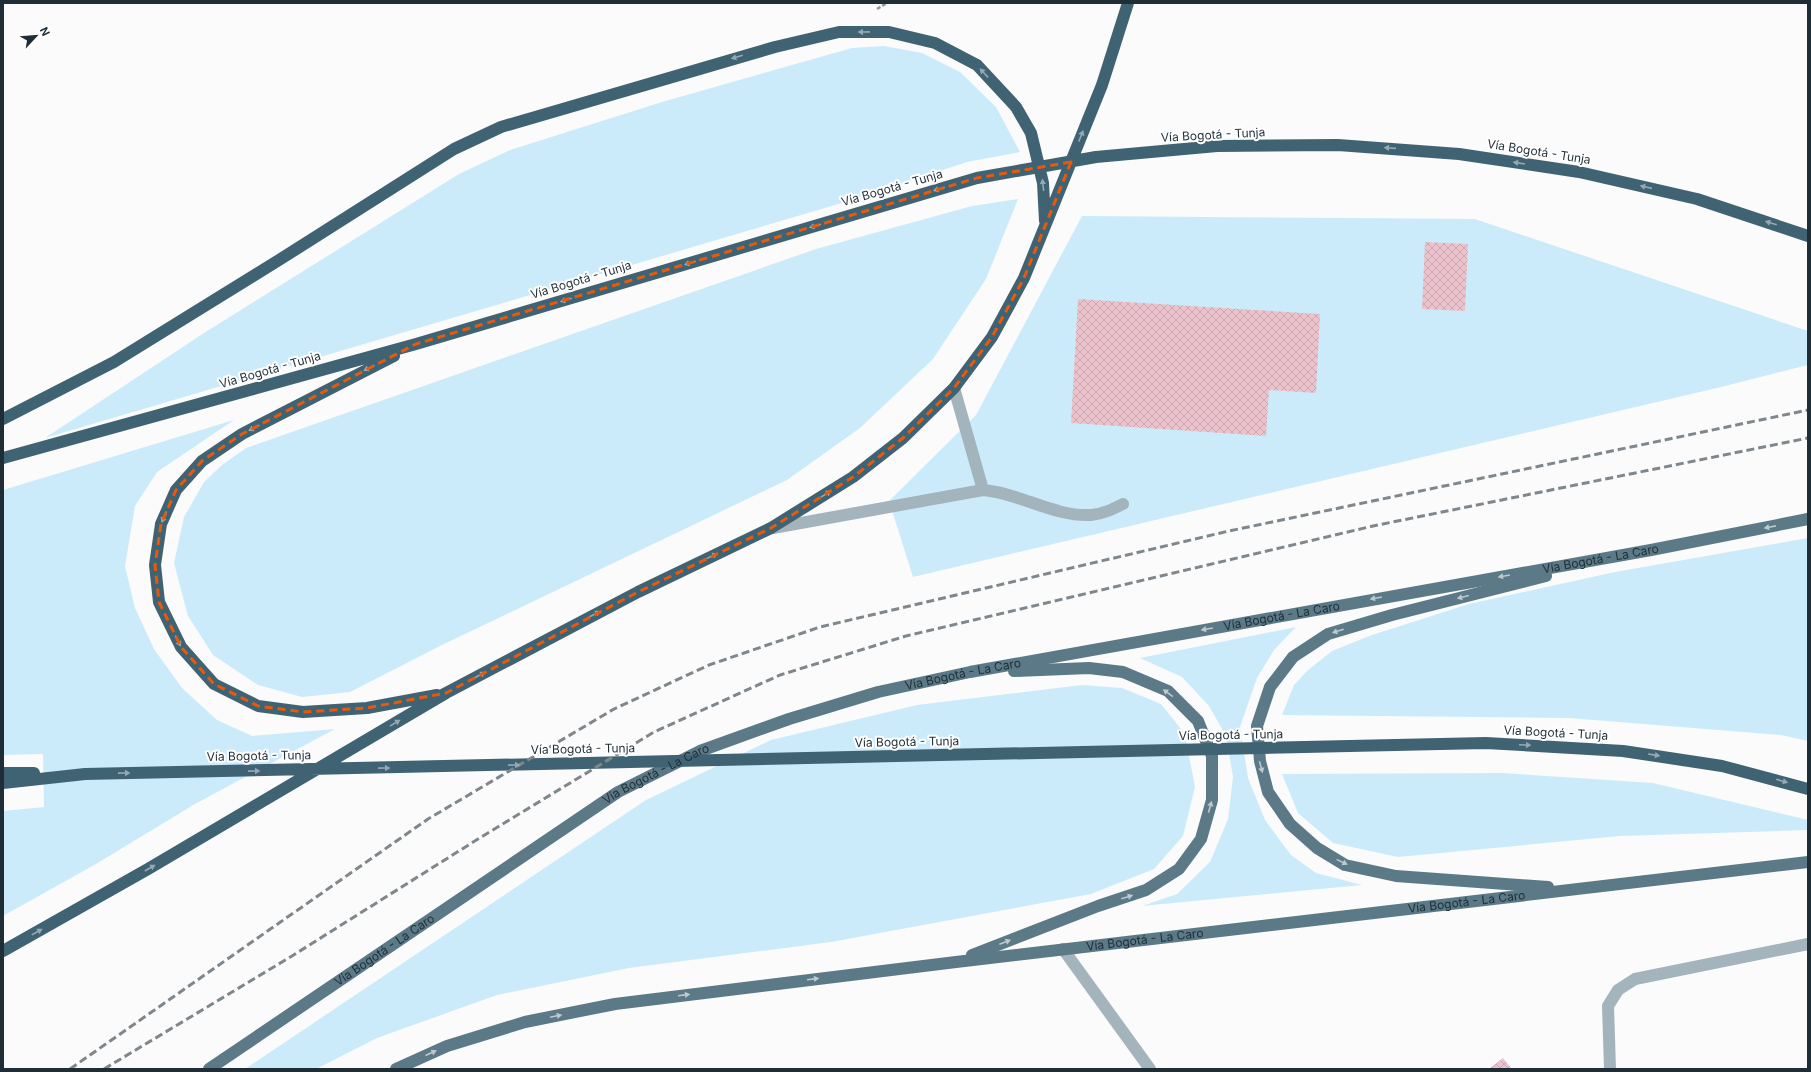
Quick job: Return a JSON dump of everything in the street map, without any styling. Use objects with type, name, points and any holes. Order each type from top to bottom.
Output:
[{"type":"highway","points":[[3,951],[148,869],[446,693],[638,592],[772,528],[853,477],[903,438],[954,388],[992,337],[1024,278],[1102,85],[1128,3]]},
{"type":"highway","points":[[3,419],[114,362],[279,260],[401,181],[454,149],[501,127],[568,106],[775,47],[839,32],[889,32],[936,44],[977,66],[1016,107],[1031,133],[1043,182],[1045,224]]},
{"type":"highway","name":"Vía Bogotá - Tunja","points":[[3,458],[416,344],[977,178],[1096,157],[1217,146],[1338,144],[1460,154],[1579,172],[1698,200],[1808,236]]},
{"type":"highway","points":[[416,344],[242,434],[202,461],[176,490],[161,524],[155,565],[159,602],[181,647],[214,684],[258,706],[302,712],[367,708],[446,693]]},
{"type":"highway","name":"Vía Bogotá - Tunja","points":[[3,783],[85,774],[1486,743],[1623,751],[1722,766],[1808,789]]},
{"type":"highway","points":[[3,773],[85,774]]},
{"type":"main road","name":"Vía Bogotá - La Caro","points":[[209,1069],[618,792],[700,751],[789,719],[878,692],[970,672],[1247,621],[1650,550],[1808,519]]},
{"type":"main road","points":[[1577,889],[1396,876],[1345,865],[1318,848],[1290,824],[1268,792],[1260,761],[1257,726],[1270,687],[1279,675],[1293,657],[1328,634],[1392,614],[1650,550]]},
{"type":"main road","points":[[956,962],[1098,906],[1146,890],[1179,869],[1201,840],[1212,800],[1212,756],[1198,721],[1168,692],[1123,672],[1089,668],[970,672]]},
{"type":"main road","name":"Vía Bogotá - La Caro","points":[[396,1069],[447,1046],[525,1022],[615,1004],[1063,949],[1808,862]]},
{"type":"lane","points":[[954,388],[983,490]]},
{"type":"lane","points":[[772,528],[983,490],[1000,492],[1036,504],[1076,514],[1092,515],[1109,511],[1123,504]]},
{"type":"lane","points":[[1610,1069],[1608,1006],[1618,990],[1634,979],[1808,944]]},
{"type":"lane","points":[[1063,949],[1150,1069]]},
{"type":"highlighted area","points":[[1071,162],[1024,278],[992,337],[954,388],[903,438],[853,477],[771,528],[638,592],[446,693],[367,708],[303,712],[258,706],[214,684],[181,647],[159,602],[155,565],[161,524],[176,490],[202,461],[242,434],[416,344],[977,178]]},
{"type":"shaded area","points":[[884,46],[922,53],[960,72],[996,107],[1020,152],[967,162],[842,203],[45,438],[204,333],[459,174],[510,150],[662,102],[852,48]]},
{"type":"shaded area","points":[[1018,199],[986,279],[933,359],[860,428],[787,480],[442,645],[350,692],[302,697],[258,685],[213,655],[188,616],[174,563],[184,517],[204,482],[222,465],[246,448],[816,249],[972,206]]},
{"type":"shaded area","points":[[1082,216],[1475,219],[1808,331],[1808,365],[1721,387],[913,577],[889,501],[976,415]]},
{"type":"shaded area","points":[[234,420],[157,472],[135,506],[125,566],[135,608],[154,649],[182,688],[217,720],[252,736],[335,729],[195,804],[96,864],[3,916],[3,811],[44,807],[43,754],[3,755],[3,490]]},
{"type":"shaded area","points":[[1808,538],[1808,741],[1781,735],[1569,718],[1282,715],[1294,685],[1307,671],[1332,651],[1369,636],[1469,604],[1615,572]]},
{"type":"shaded area","points":[[1296,627],[1274,650],[1257,678],[1240,727],[1248,778],[1265,820],[1291,855],[1316,873],[1362,885],[1142,906],[1177,894],[1210,862],[1228,819],[1233,777],[1226,736],[1209,706],[1182,677],[1140,658]]},
{"type":"shaded area","points":[[1082,685],[1122,688],[1161,704],[1185,734],[1195,787],[1183,836],[1154,869],[1091,894],[831,942],[629,968],[497,995],[377,1038],[316,1069],[245,1069],[646,800],[771,740],[917,705]]},
{"type":"shaded area","points":[[1502,773],[1653,783],[1808,820],[1808,830],[1620,836],[1398,857],[1333,843],[1298,813],[1282,774]]},
{"type":"building","points":[[1425,242],[1468,244],[1465,311],[1422,309]]},
{"type":"building","points":[[1078,299],[1320,314],[1316,393],[1269,390],[1266,436],[1071,423]]},
{"type":"building","points":[[1503,1058],[1512,1069],[1489,1069]]},
{"type":"railway","points":[[70,1069],[428,819],[614,709],[709,665],[820,627],[1229,531],[1808,410]]},
{"type":"railway","points":[[104,1069],[292,956],[478,839],[654,732],[780,675],[906,636],[1373,526],[1808,438]]}]
